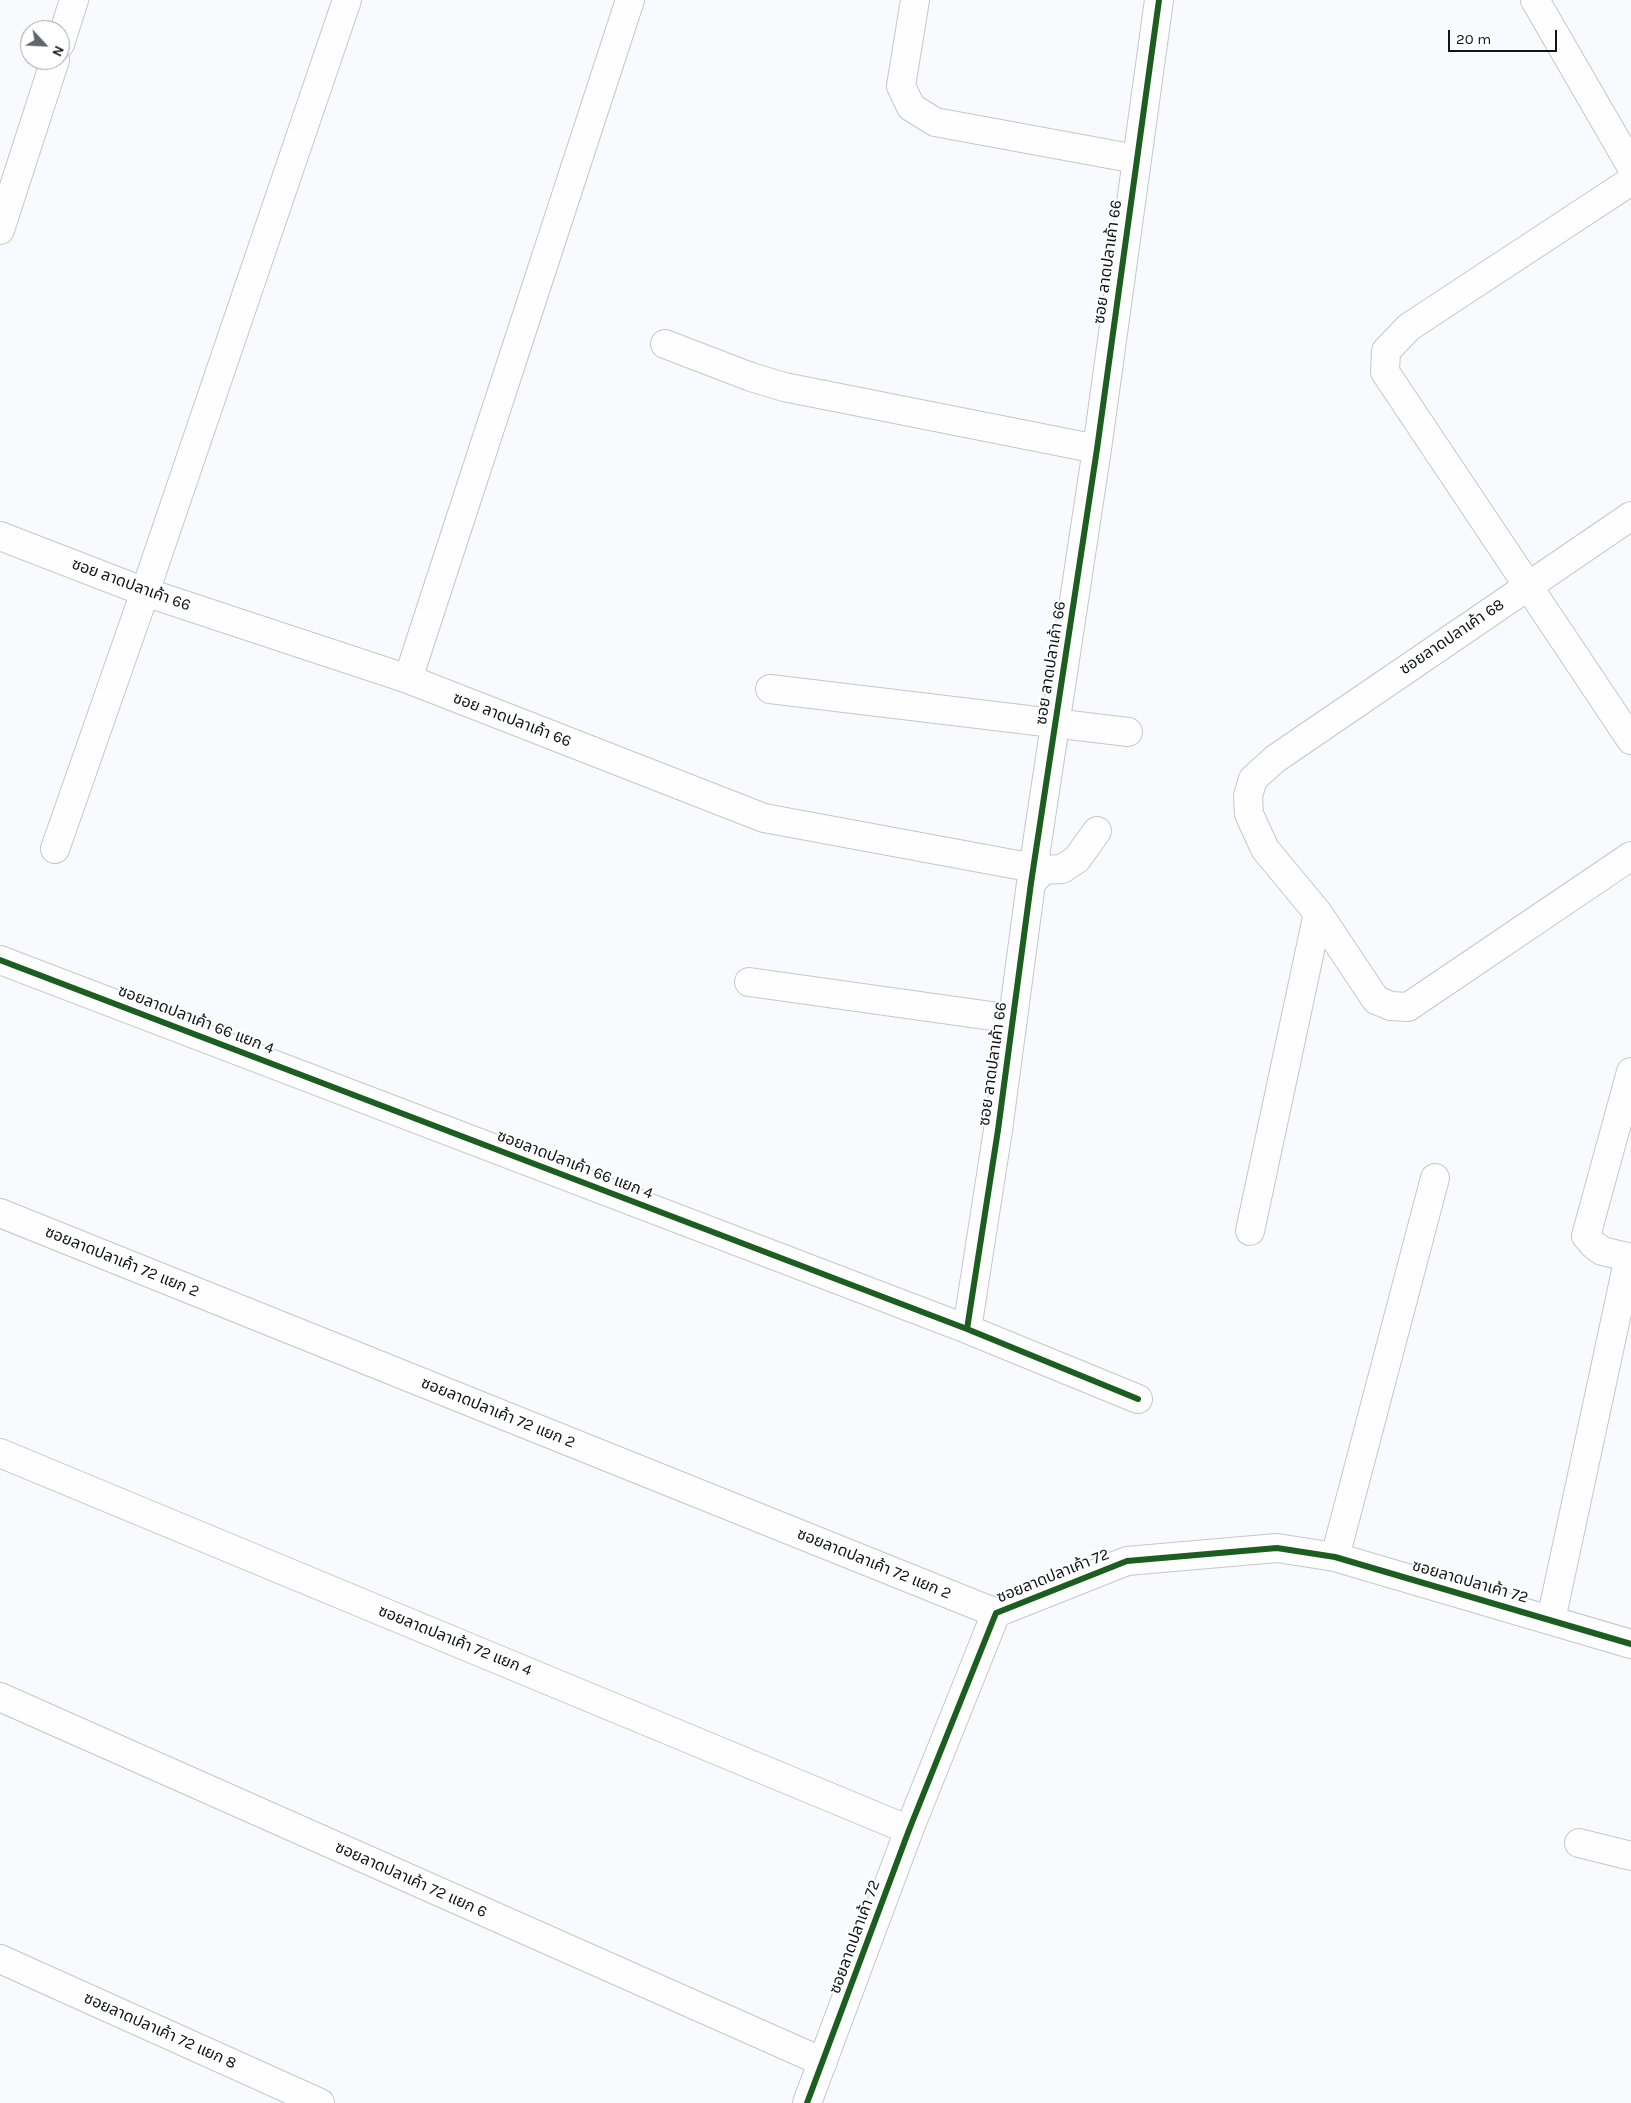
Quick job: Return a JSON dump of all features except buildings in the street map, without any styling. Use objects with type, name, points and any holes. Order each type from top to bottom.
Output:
[{"type":"street","points":[[68,20],[74,0]]},
{"type":"street","points":[[55,849],[145,592],[347,0]]},
{"type":"street","points":[[408,679],[630,0]]},
{"type":"street","points":[[915,0],[902,86],[911,107],[935,122],[1136,160]]},
{"type":"street","name":"ซอย ลาดปลาเค้า 66","points":[[967,1329],[1013,1019],[1032,876],[1097,449],[1159,0]]},
{"type":"street","points":[[1535,0],[1631,166]]},
{"type":"street","points":[[0,230],[52,70]]},
{"type":"street","points":[[1631,181],[1409,327],[1386,351],[1385,372],[1631,740]]},
{"type":"street","points":[[665,344],[751,377],[784,387],[1097,449]]},
{"type":"street","name":"ซอยลาดปลาเค้า 68","points":[[1631,516],[1275,759],[1253,779],[1248,796],[1249,814],[1265,849],[1318,913],[1376,1000],[1391,1006],[1408,1007],[1631,856]]},
{"type":"street","name":"ซอย ลาดปลาเค้า 66","points":[[0,536],[145,592],[408,679],[764,818],[1032,876]]},
{"type":"street","points":[[770,689],[1128,732]]},
{"type":"street","points":[[1032,876],[1043,870],[1062,869],[1077,859],[1097,831]]},
{"type":"street","points":[[1250,1231],[1318,913]]},
{"type":"street","name":"ซอยลาดปลาเค้า 66 แยก 4","points":[[0,960],[967,1329],[1138,1398]]},
{"type":"street","points":[[748,982],[1013,1019]]},
{"type":"street","points":[[1551,1620],[1630,1258],[1602,1251],[1594,1246],[1586,1236],[1631,1072]]},
{"type":"street","points":[[1335,1557],[1435,1178]]},
{"type":"street","name":"ซอยลาดปลาเค้า 72 แยก 2","points":[[0,1213],[996,1613]]},
{"type":"street","name":"ซอยลาดปลาเค้า 72 แยก 4","points":[[0,1453],[910,1830]]},
{"type":"street","name":"ซอยลาดปลาเค้า 72","points":[[807,2103],[910,1830],[996,1613],[1127,1561],[1277,1548],[1335,1557],[1631,1644]]},
{"type":"street","name":"ซอยลาดปลาเค้า 72 แยก 6","points":[[0,1698],[823,2062]]},
{"type":"street","points":[[1579,1843],[1631,1856]]},
{"type":"street","name":"ซอยลาดปลาเค้า 72 แยก 8","points":[[0,1959],[320,2103]]},
{"type":"cycle path","points":[[967,1329],[998,1130],[1031,883],[1097,449],[1159,0]]},
{"type":"cycle path","points":[[0,960],[967,1329],[1138,1399]]},
{"type":"cycle path","points":[[807,2103],[909,1830],[996,1613],[1127,1561],[1277,1548],[1335,1557],[1631,1644]]}]
